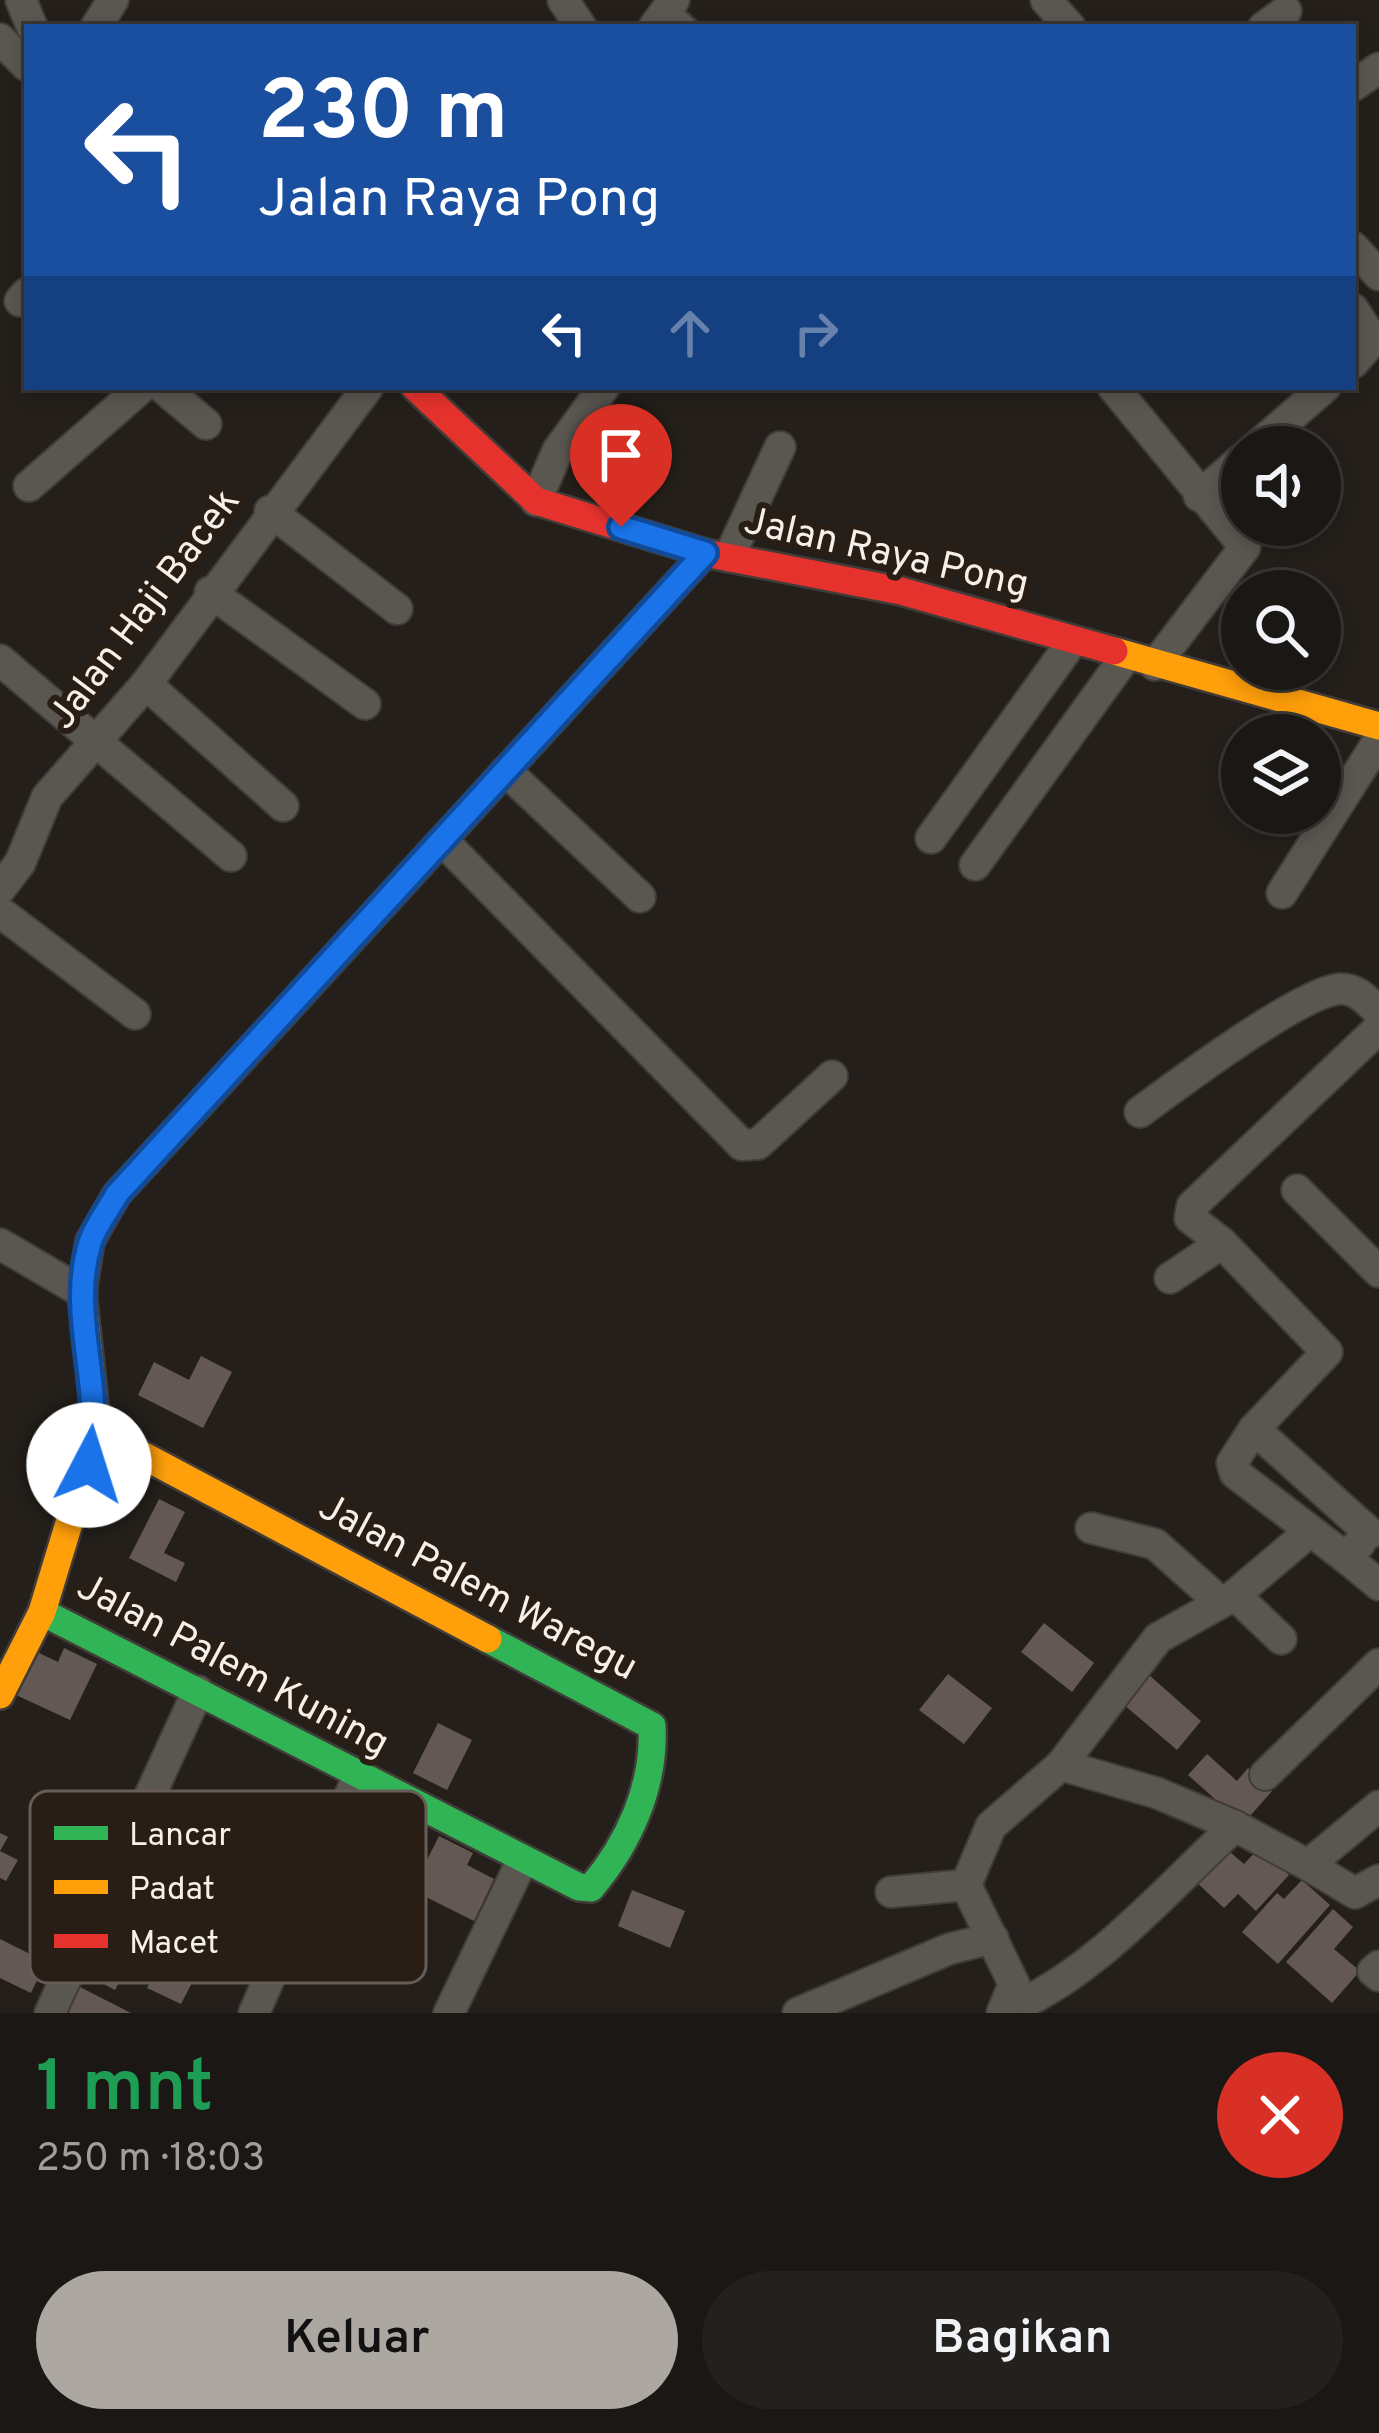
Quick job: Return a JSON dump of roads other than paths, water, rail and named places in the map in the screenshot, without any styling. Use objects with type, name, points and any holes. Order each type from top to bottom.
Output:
[{"type":"street","points":[[0,39],[24,63]]},
{"type":"street","points":[[1356,250],[1379,274]]},
{"type":"street","points":[[1356,314],[1372,340],[1356,359]]},
{"type":"street","points":[[29,486],[139,390]]},
{"type":"street","points":[[166,390],[206,424]]},
{"type":"street","name":"Jalan Haji Bacek","points":[[0,890],[10,858],[47,797],[146,684],[270,511],[366,390]]},
{"type":"street","name":"Jalan Raya Pong","points":[[418,390],[536,501],[717,555],[901,591],[1379,726]]},
{"type":"street","points":[[536,501],[558,450],[602,390]]},
{"type":"street","points":[[975,865],[1141,660],[1245,548],[1115,390]]},
{"type":"street","points":[[1280,426],[1322,390]]},
{"type":"street","points":[[0,1695],[42,1612],[81,1500],[97,1431],[82,1292],[90,1241],[117,1194],[506,771],[717,555],[780,446]]},
{"type":"street","points":[[1199,496],[1221,477]]},
{"type":"street","points":[[270,511],[397,610]]},
{"type":"street","points":[[210,592],[365,704]]},
{"type":"street","points":[[931,838],[1072,642]]},
{"type":"street","points":[[0,660],[231,856]]},
{"type":"street","points":[[146,684],[283,806]]},
{"type":"street","points":[[1282,893],[1379,740]]},
{"type":"street","points":[[506,771],[640,897]]},
{"type":"street","points":[[443,841],[742,1144],[758,1144],[832,1076]]},
{"type":"street","points":[[0,912],[135,1014]]},
{"type":"street","points":[[1140,1112],[1209,1061],[1329,992],[1357,992],[1379,1012]]},
{"type":"street","points":[[1379,1028],[1192,1206],[1190,1218],[1222,1243],[1327,1352],[1254,1429],[1232,1463],[1235,1473],[1379,1585]]},
{"type":"street","points":[[1297,1190],[1379,1272]]},
{"type":"street","points":[[1170,1278],[1222,1243]]},
{"type":"street","points":[[0,1244],[82,1292]]},
{"type":"street","points":[[1254,1429],[1374,1527],[1346,1557]]},
{"type":"street","name":"Jalan Palem Waregu","points":[[97,1431],[652,1726],[656,1752],[610,1868],[590,1888],[579,1887]]},
{"type":"street","points":[[1091,1528],[1140,1536],[1155,1544],[1280,1639]]},
{"type":"street","points":[[1003,2013],[1014,1984],[966,1885],[991,1826],[1061,1765],[1158,1638],[1227,1598],[1309,1532]]},
{"type":"street","name":"Jalan Palem Kuning","points":[[42,1612],[384,1791]]},
{"type":"street","points":[[1265,1775],[1379,1664]]},
{"type":"street","points":[[152,1791],[198,1691]]},
{"type":"street","points":[[1061,1765],[1157,1792],[1235,1826],[1355,1893],[1379,1880]]},
{"type":"street","points":[[352,1791],[358,1778]]},
{"type":"street","points":[[1308,1865],[1379,1806]]},
{"type":"street","name":"Jalan Palem Kuning","points":[[426,1812],[579,1887]]},
{"type":"street","points":[[1003,2013],[1040,1998],[1095,1954],[1235,1826]]},
{"type":"street","points":[[448,2013],[522,1861]]},
{"type":"street","points":[[891,1892],[966,1885]]},
{"type":"street","points":[[798,2013],[949,1949],[993,1938]]},
{"type":"street","points":[[1379,1966],[1373,1971],[1379,1976]]},
{"type":"street","points":[[50,2013],[64,1983]]},
{"type":"street","points":[[254,2013],[267,1983]]}]
